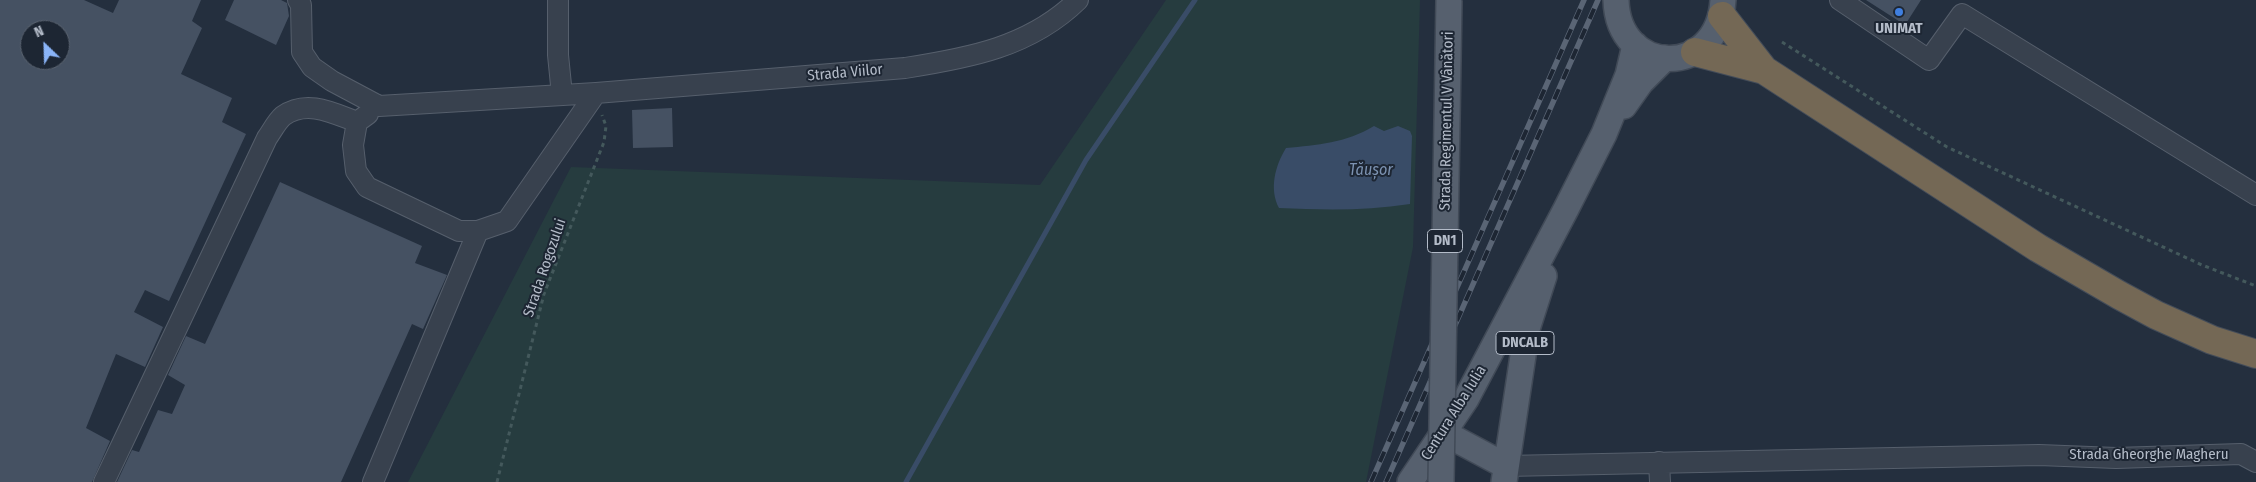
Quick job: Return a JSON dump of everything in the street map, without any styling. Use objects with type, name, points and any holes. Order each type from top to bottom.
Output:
[{"type":"highway","points":[[1723,8],[1764,70]]},
{"type":"highway","points":[[1695,52],[1764,70],[2038,248],[2119,295],[2156,316],[2212,340],[2256,354]]},
{"type":"main road","name":"Strada Regimentul V Vânători","points":[[1441,482],[1449,0]]},
{"type":"main road","points":[[1616,0],[1617,15],[1623,32],[1634,45],[1649,54],[1665,58],[1680,57],[1695,52],[1712,37],[1723,8]]},
{"type":"main road","name":"Centura Alba Iulia","points":[[1410,482],[1466,400],[1566,209],[1604,134],[1628,75],[1634,45]]},
{"type":"main road","name":"Centura Alba Iulia","points":[[1604,134],[1641,82],[1665,58]]},
{"type":"main road","name":"Centura Alba Iulia","points":[[1505,474],[1527,329],[1566,209]]},
{"type":"main road","points":[[1444,433],[1505,474]]},
{"type":"street","points":[[298,0],[301,5],[302,52],[312,67],[332,81],[379,106],[357,122],[353,145],[356,171],[367,187],[460,232],[478,232],[507,222],[596,93]]},
{"type":"street","points":[[558,0],[558,55],[562,95]]},
{"type":"street","name":"Strada Viilor","points":[[379,106],[596,93],[905,68],[955,60],[1011,45],[1049,24],[1078,0]]},
{"type":"street","points":[[1840,0],[1930,60],[1962,14],[2256,195]]},
{"type":"street","points":[[104,482],[267,138],[282,117],[299,108],[327,110],[357,122]]},
{"type":"street","points":[[373,482],[478,232]]},
{"type":"street","name":"Strada Gheorghe Magheru","points":[[1505,474],[1659,462],[2040,454],[2116,458],[2241,454],[2256,462]]},
{"type":"street","points":[[1659,462],[1660,482]]},
{"type":"path","points":[[1782,42],[1947,147],[2202,265],[2256,286]]},
{"type":"path","name":"Strada Rogozului","points":[[497,482],[544,294],[604,142],[606,126],[596,93]]},
{"type":"green space","points":[[1166,0],[1420,0],[1413,247],[1366,482],[408,482],[571,167],[1040,185]]},
{"type":"water","name":"Tăușor","points":[[1374,126],[1384,131],[1398,126],[1410,131],[1412,136],[1410,204],[1345,209],[1279,208],[1274,193],[1274,185],[1276,170],[1286,148],[1342,140]]},
{"type":"building","points":[[0,0],[84,0],[113,13],[119,0],[201,0],[192,21],[202,28],[181,74],[232,98],[222,122],[246,134],[169,301],[145,290],[134,312],[163,327],[145,367],[116,354],[86,428],[110,441],[92,482],[0,482]]},
{"type":"building","points":[[234,0],[281,0],[287,3],[289,16],[276,45],[225,20]]},
{"type":"building","name":"UNIMAT","points":[[1866,0],[1921,0],[1905,25]]},
{"type":"building","points":[[672,108],[673,147],[633,148],[632,110]]},
{"type":"building","points":[[280,182],[422,246],[415,263],[447,275],[423,329],[412,324],[341,482],[117,482],[132,450],[139,452],[158,410],[172,414],[185,385],[168,375],[186,336],[205,344]]},
{"type":"waterway","points":[[906,482],[1086,160],[1195,0]]},
{"type":"railway","points":[[1371,482],[1584,0]]},
{"type":"railway","points":[[1386,482],[1598,0]]},
{"type":"place","name":"UNIMAT","points":[[1899,12]]}]
